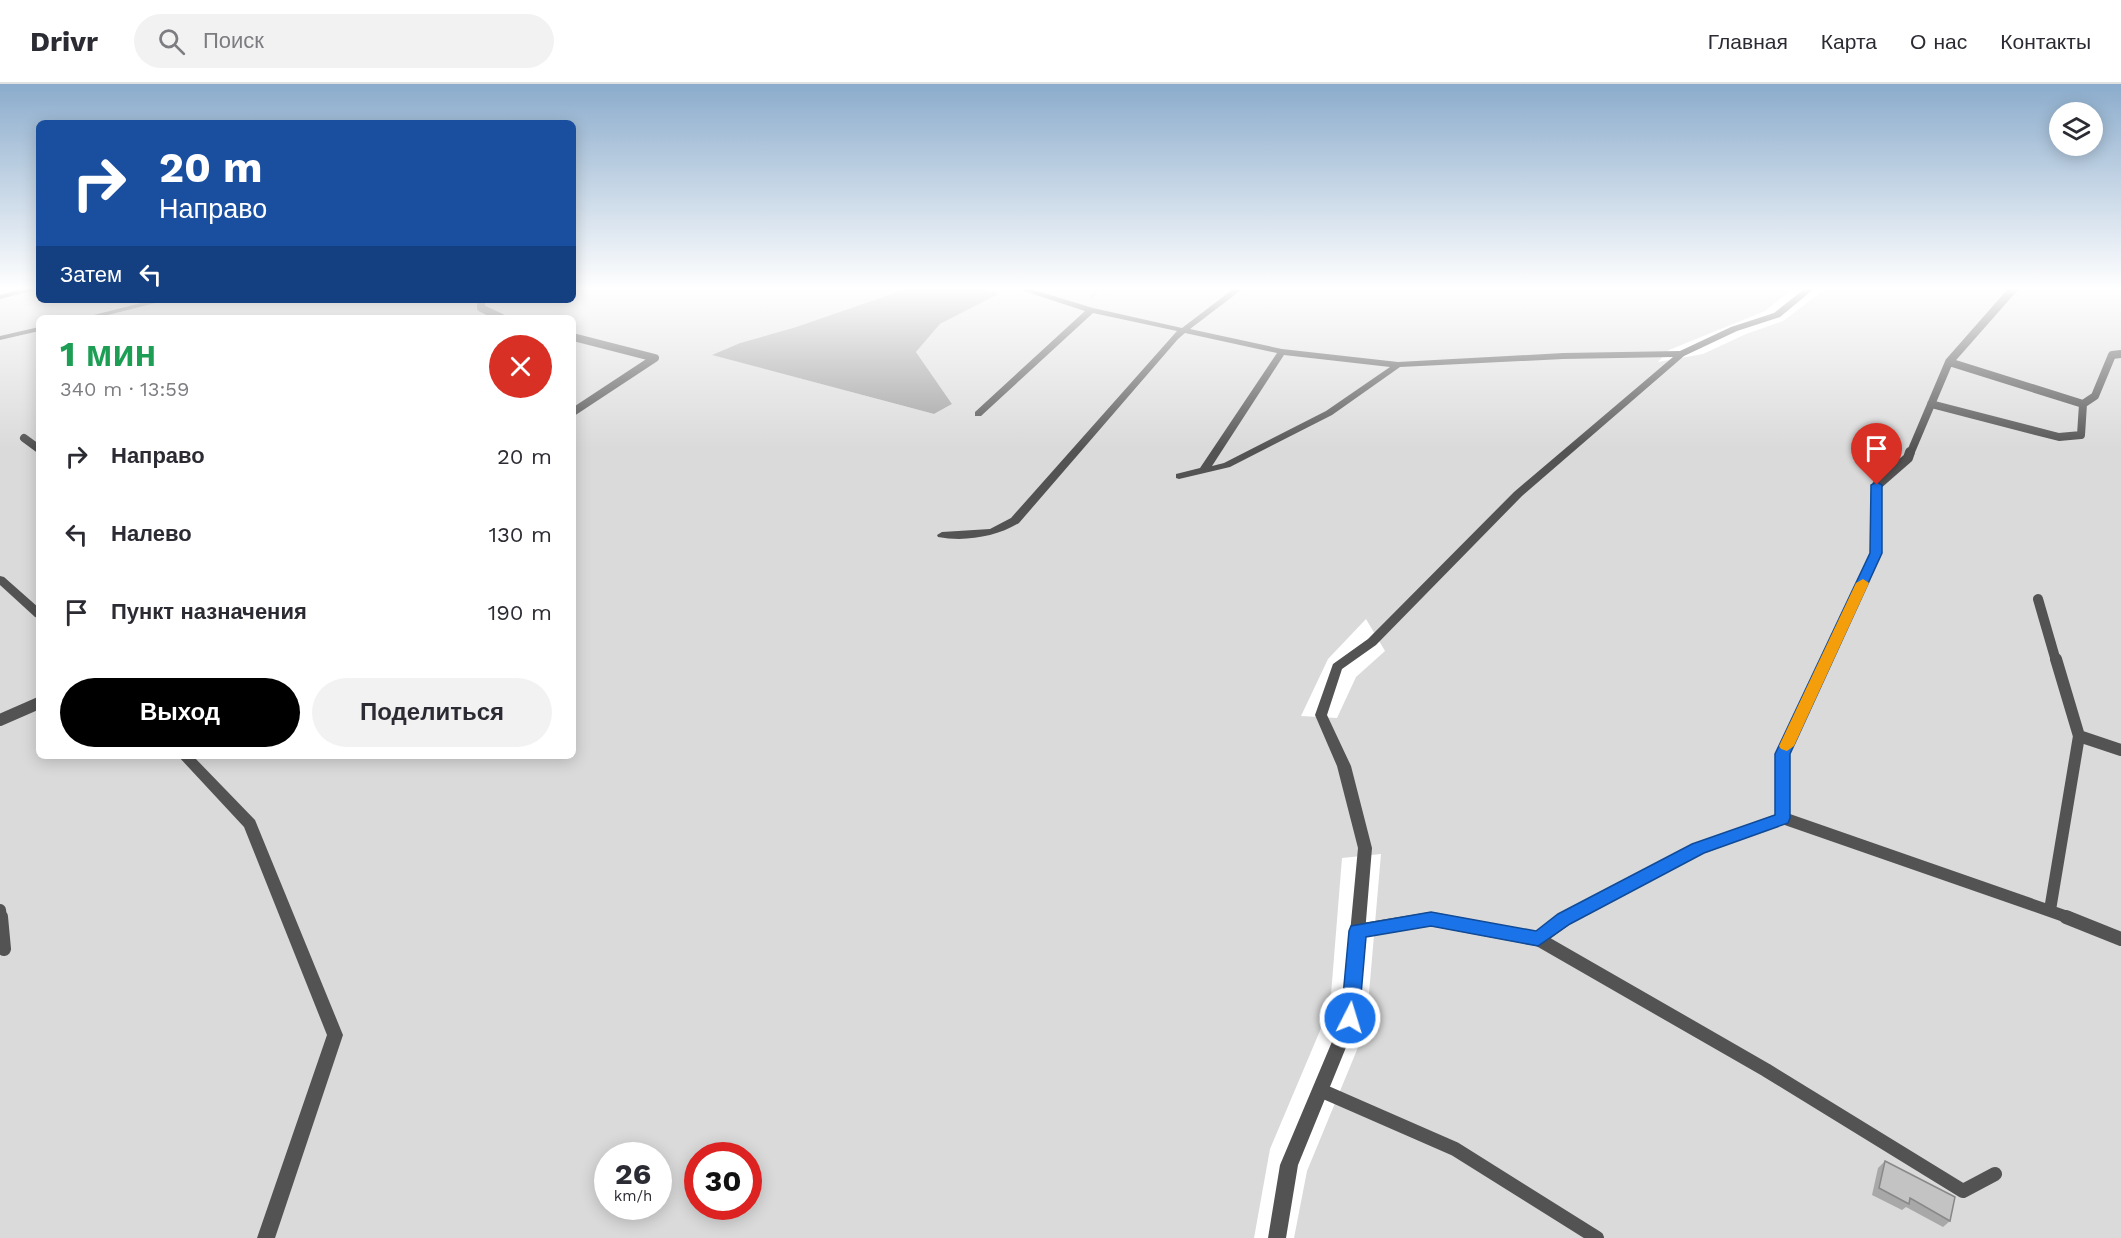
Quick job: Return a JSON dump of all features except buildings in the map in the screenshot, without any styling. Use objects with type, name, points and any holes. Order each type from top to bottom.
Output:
[{"type":"street","points":[[978,414],[1057,341]]},
{"type":"street","points":[[942,535],[978,535],[1007,528],[1030,507],[1048,482],[1171,341]]},
{"type":"street","points":[[1232,341],[1282,352],[1398,365],[1563,356],[1680,354]]},
{"type":"street","points":[[1276,1238],[1289,1165],[1350,1018],[1365,848],[1344,766],[1321,715],[1337,668],[1372,642],[1518,494],[1680,354],[1708,341]]},
{"type":"street","points":[[1204,470],[1282,352]]},
{"type":"street","points":[[1179,476],[1227,465],[1329,413],[1398,365]]},
{"type":"street","points":[[0,579],[36,611]]},
{"type":"street","points":[[188,759],[250,824],[335,1035],[266,1238]]},
{"type":"lane","points":[[576,410],[655,358],[588,341]]},
{"type":"lane","points":[[1783,818],[1783,754],[1876,553],[1877,485],[1908,458],[1949,362],[1968,341]]},
{"type":"lane","points":[[2084,404],[2096,396],[2112,355],[2121,354]]},
{"type":"lane","points":[[1949,362],[2084,404]]},
{"type":"lane","points":[[1931,404],[2059,437],[2081,435],[2084,404]]},
{"type":"lane","points":[[24,438],[36,447]]},
{"type":"lane","points":[[2038,599],[2079,736],[2050,910]]},
{"type":"lane","points":[[0,720],[36,704]]},
{"type":"lane","points":[[2079,736],[2121,750]]},
{"type":"lane","points":[[1538,939],[1564,919],[1698,849],[1783,818],[2050,910],[2121,939]]},
{"type":"lane","points":[[0,910],[4,950]]},
{"type":"lane","points":[[1358,931],[1431,919],[1538,939],[1766,1070],[1963,1191],[1995,1174]]},
{"type":"lane","points":[[1320,1090],[1455,1149],[1597,1238]]},
{"type":"shaded area","points":[[0,341],[36,341],[36,759],[576,759],[576,341],[748,341],[713,355],[934,414],[952,404],[916,352],[926,341],[1692,341],[1669,350],[1658,362],[1703,354],[1731,341],[2121,341],[2121,1238],[1294,1238],[1307,1171],[1366,1028],[1381,854],[1342,858],[1330,1007],[1270,1149],[1254,1238],[0,1238]],"holes":[[[1366,619],[1385,651],[1356,677],[1337,718],[1301,716],[1328,659]]]},
{"type":"shaded area","points":[[748,341],[926,341],[916,352],[952,404],[934,414],[712,355]]},
{"type":"slow traffic","points":[[1787,746],[1863,583]]},
{"type":"route","points":[[1350,1018],[1358,931],[1431,919],[1538,939],[1564,919],[1698,849],[1783,818],[1783,754],[1876,553],[1877,485]]}]
